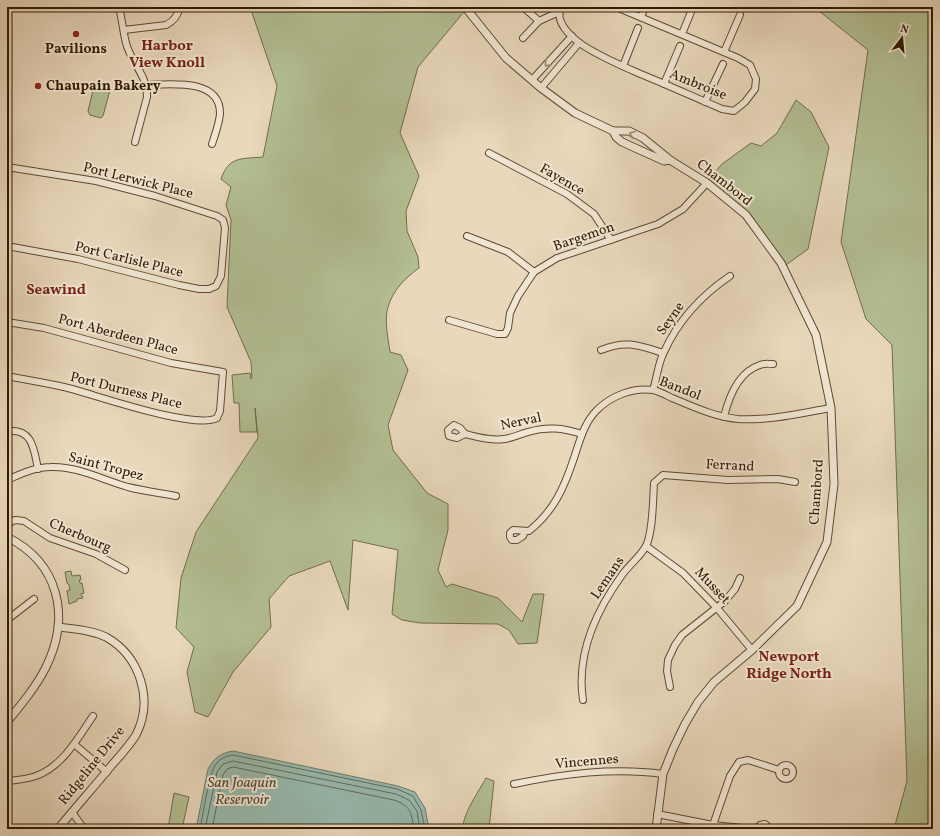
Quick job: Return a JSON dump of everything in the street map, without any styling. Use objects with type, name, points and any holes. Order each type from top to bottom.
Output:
[{"type":"street","points":[[119,7],[126,44],[146,85],[147,97],[135,142]]},
{"type":"street","points":[[124,30],[170,23],[177,16],[180,7]]},
{"type":"street","name":"Chambord","points":[[466,7],[506,58],[541,88],[575,113],[614,134],[622,142],[640,151],[664,160],[670,160]]},
{"type":"street","points":[[523,7],[539,21]]},
{"type":"street","name":"Ambroise","points":[[560,10],[559,19],[579,43],[602,57],[722,109],[734,111],[745,102],[756,89],[756,79],[750,65],[738,58],[616,7]]},
{"type":"street","points":[[641,17],[645,7]]},
{"type":"street","points":[[682,34],[693,7]]},
{"type":"street","points":[[524,38],[539,21],[560,10]]},
{"type":"street","points":[[724,52],[740,15]]},
{"type":"street","points":[[623,66],[638,28]]},
{"type":"street","points":[[532,80],[572,36]]},
{"type":"street","points":[[541,88],[579,43]]},
{"type":"street","points":[[664,84],[680,46]]},
{"type":"street","points":[[705,102],[723,64]]},
{"type":"street","points":[[146,85],[188,85],[203,88],[213,95],[217,101],[220,114],[212,144]]},
{"type":"street","name":"Chambord","points":[[614,134],[629,131],[644,140],[670,160],[707,183],[746,215],[781,263],[816,335],[831,408],[834,484],[826,542],[797,606],[752,650],[714,682],[698,702],[685,724],[663,774],[656,829]]},
{"type":"street","points":[[640,151],[644,140]]},
{"type":"street","name":"Fayence","points":[[489,153],[567,194],[584,206],[594,214],[611,240]]},
{"type":"street","name":"Port Lerwick Place","points":[[7,167],[96,181],[155,196],[217,216],[223,220],[225,228],[222,259]]},
{"type":"street","name":"Bargemon","points":[[449,320],[497,334],[505,334],[508,328],[510,313],[518,296],[534,272],[557,258],[658,224],[683,209],[707,183]]},
{"type":"street","points":[[467,236],[508,252],[534,272]]},
{"type":"street","name":"Port Carlisle Place","points":[[7,246],[78,258],[158,280],[199,289],[209,289],[216,286],[221,276],[222,259]]},
{"type":"street","name":"Seyne","points":[[653,390],[663,353],[685,317],[715,286],[730,276]]},
{"type":"street","name":"Port Aberdeen Place","points":[[7,322],[50,329],[171,363],[223,372]]},
{"type":"street","points":[[601,350],[626,343],[663,353]]},
{"type":"street","points":[[724,417],[727,404],[733,390],[741,378],[751,369],[762,364],[773,364]]},
{"type":"street","name":"Port Durness Place","points":[[7,376],[66,388],[156,413],[205,420],[215,419],[219,416],[223,372]]},
{"type":"street","name":"Bandol","points":[[525,531],[529,531],[541,521],[550,511],[561,492],[569,474],[586,423],[608,400],[619,395],[630,392],[653,390],[705,412],[724,417],[756,419],[831,408]]},
{"type":"street","name":"Nerval","points":[[465,434],[487,439],[499,439],[510,438],[541,429],[553,428],[566,429],[582,434]]},
{"type":"street","points":[[7,431],[18,431],[28,437],[33,445],[38,469]]},
{"type":"street","name":"Saint Tropez","points":[[7,480],[25,472],[38,469],[62,467],[136,489],[176,496]]},
{"type":"street","name":"Ferrand","points":[[663,475],[728,480],[778,479],[795,482]]},
{"type":"street","name":"Lemans","points":[[583,700],[581,686],[583,664],[587,645],[596,620],[608,595],[646,546],[652,524],[654,483],[663,475]]},
{"type":"street","name":"Cherbourg","points":[[7,526],[12,521],[24,521],[50,538],[96,554],[125,570]]},
{"type":"street","points":[[7,537],[29,550],[46,571],[57,596],[59,614],[58,627],[52,652],[46,667],[7,722]]},
{"type":"street","name":"Musset","points":[[646,546],[684,573],[717,608],[752,650]]},
{"type":"street","points":[[670,687],[667,672],[668,660],[675,645],[682,635],[725,601],[735,589],[740,578]]},
{"type":"street","points":[[7,620],[34,599]]},
{"type":"street","name":"Ridgeline Drive","points":[[58,627],[85,630],[106,637],[121,648],[129,657],[141,680],[144,702],[140,724],[130,744],[58,829]]},
{"type":"street","points":[[8,781],[26,779],[46,772],[62,759],[93,716]]},
{"type":"street","points":[[74,744],[107,772]]},
{"type":"street","points":[[713,825],[730,776],[739,762],[748,760],[779,770]]},
{"type":"street","name":"Vincennes","points":[[514,784],[544,778],[591,772],[639,771],[663,774]]},
{"type":"street","points":[[72,812],[84,829]]},
{"type":"street","points":[[657,814],[713,825],[752,829]]},
{"type":"street","points":[[757,829],[760,825],[765,824],[771,829]]},
{"type":"green space","points":[[250,7],[468,7],[418,67],[400,133],[419,176],[406,211],[407,231],[418,257],[419,268],[404,280],[396,290],[390,301],[387,312],[386,318],[390,352],[401,355],[408,370],[388,425],[393,450],[427,493],[448,504],[448,530],[438,570],[446,587],[452,584],[498,598],[522,622],[533,594],[544,594],[537,643],[518,644],[509,630],[498,624],[420,623],[402,620],[392,614],[398,550],[353,540],[348,610],[330,561],[289,576],[269,599],[271,627],[233,672],[208,717],[195,712],[187,672],[194,647],[176,628],[181,578],[196,532],[258,438],[255,408],[257,432],[240,432],[239,403],[234,403],[232,375],[250,373],[251,379],[252,378],[251,362],[227,307],[231,220],[226,205],[231,187],[221,179],[224,172],[232,162],[242,159],[263,157],[277,86]]},
{"type":"green space","points":[[814,7],[933,7],[933,829],[894,829],[907,781],[892,345],[866,319],[841,242],[868,50]]},
{"type":"green space","points":[[97,83],[108,86],[110,90],[103,116],[101,118],[90,115],[88,111],[94,86]]},
{"type":"green space","points":[[796,100],[811,112],[829,147],[808,249],[786,265],[753,219],[709,179],[722,164],[751,143],[761,146],[777,133]]},
{"type":"green space","points":[[71,571],[72,576],[80,575],[81,580],[79,580],[80,583],[82,583],[84,593],[81,594],[83,598],[77,599],[77,601],[69,604],[67,591],[70,590],[65,572]]},
{"type":"green space","points":[[486,778],[494,781],[489,829],[463,829],[463,823],[468,810]]},
{"type":"green space","points":[[174,793],[189,797],[182,829],[168,829]]},
{"type":"water","name":"San Joaquin Reservoir","points":[[233,751],[398,786],[415,792],[425,808],[429,829],[196,829],[208,769],[218,757]]},
{"type":"place","name":"Pavilions","points":[[76,34]]},
{"type":"place","name":"Chaupain Bakery","points":[[38,86]]},
{"type":"district","name":"Harbor View Knoll","points":[[167,54]]},
{"type":"district","name":"Seawind","points":[[56,290]]},
{"type":"district","name":"Newport Ridge North","points":[[789,666]]}]
